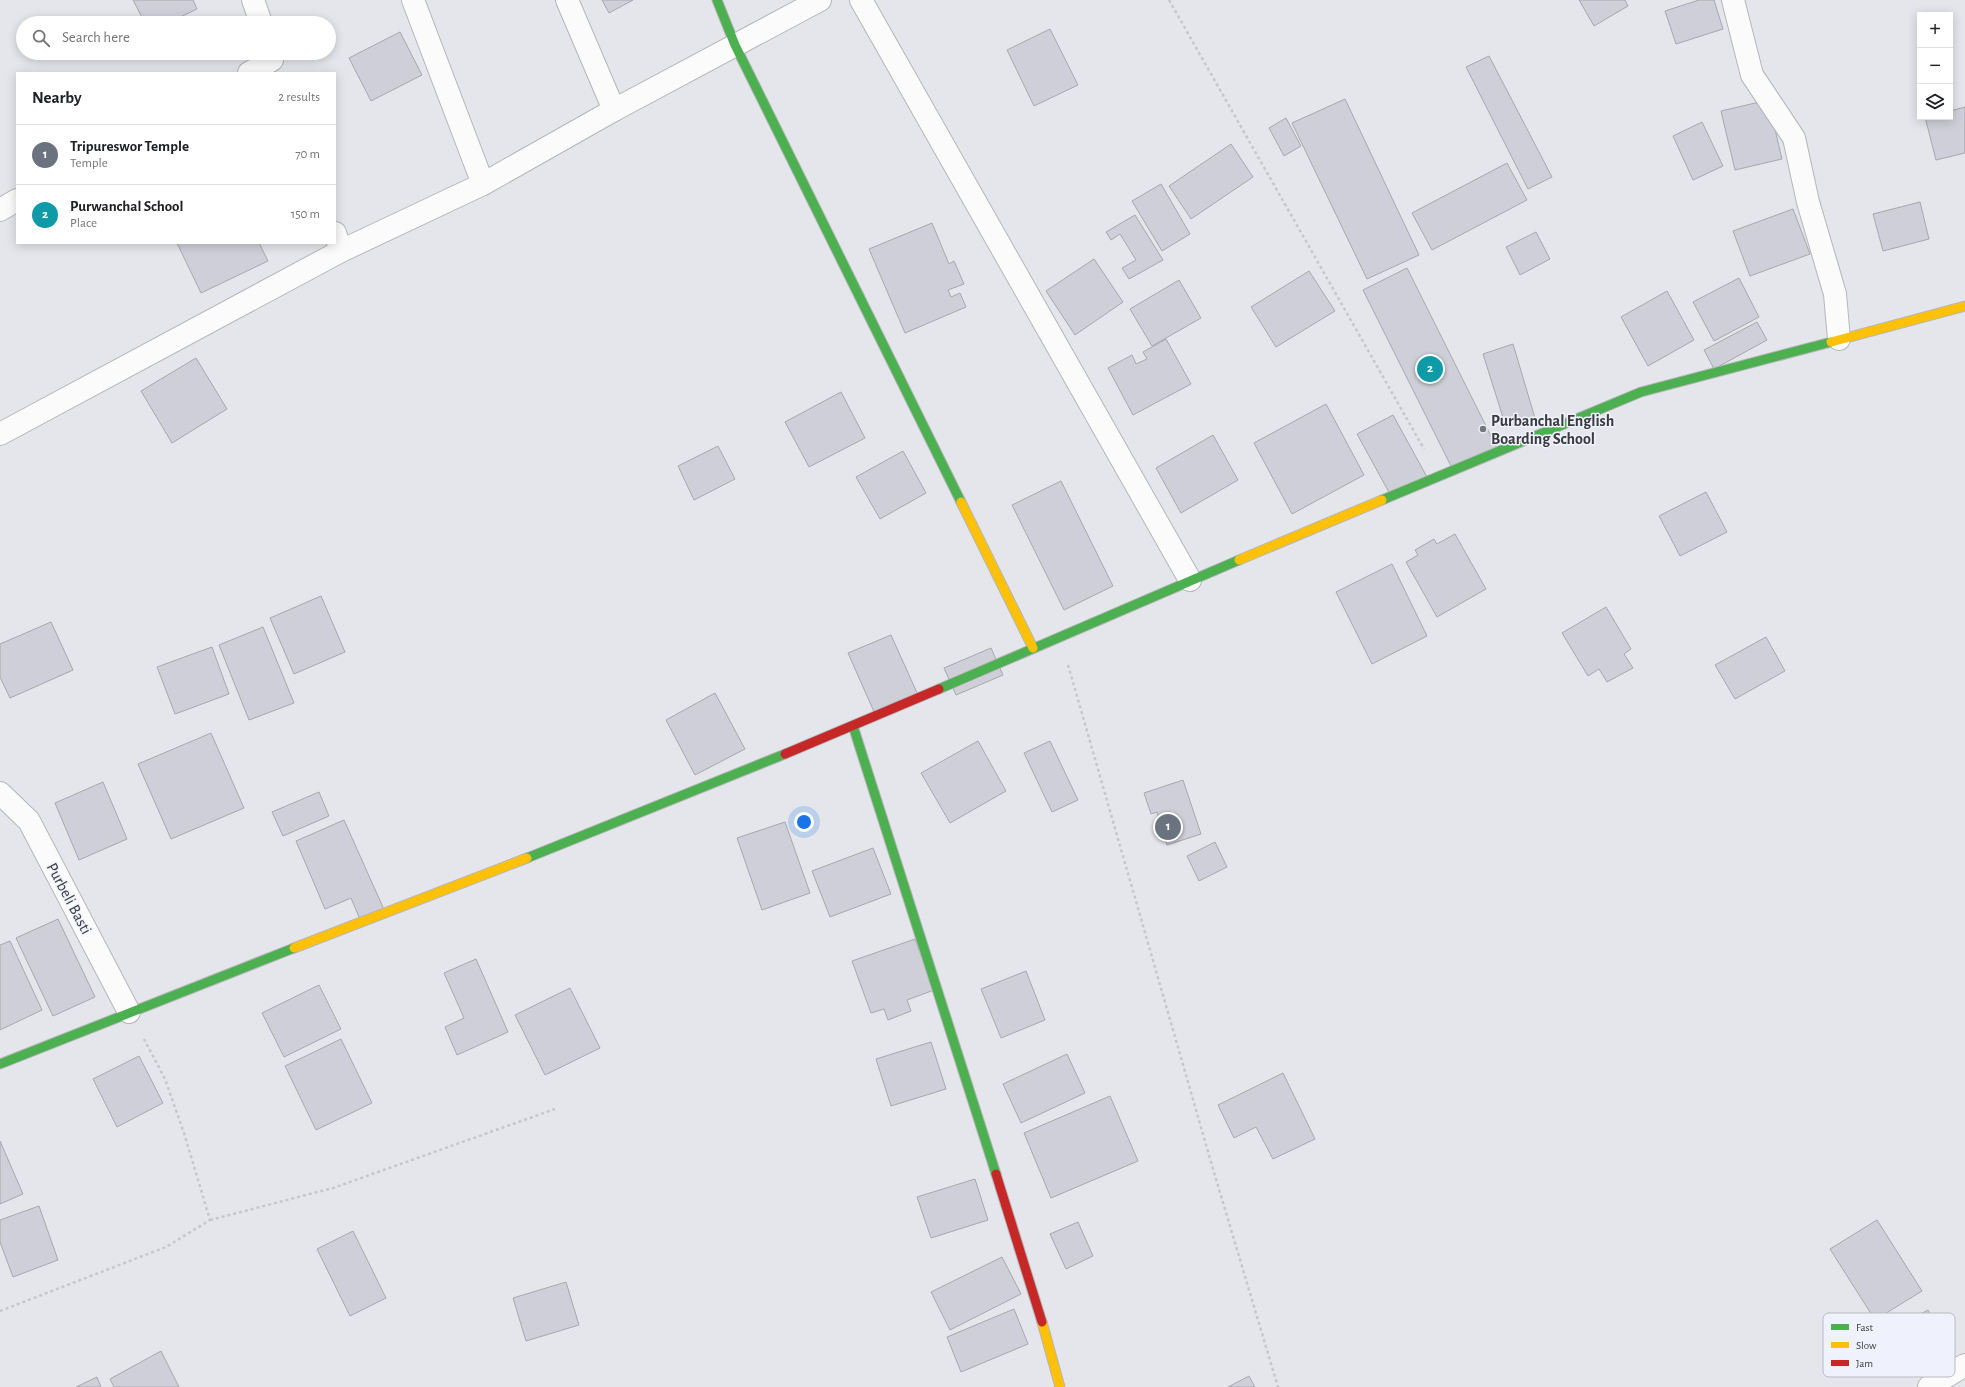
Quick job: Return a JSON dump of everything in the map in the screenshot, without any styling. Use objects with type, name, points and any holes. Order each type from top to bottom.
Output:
[{"type":"street","points":[[253,0],[259,16]]},
{"type":"street","points":[[413,0],[483,184]]},
{"type":"street","points":[[567,0],[614,110]]},
{"type":"street","points":[[717,0],[735,45],[1033,648]]},
{"type":"street","points":[[338,242],[483,184],[614,110],[820,0]]},
{"type":"street","points":[[861,0],[1190,580]]},
{"type":"street","points":[[1733,0],[1752,75],[1794,138],[1808,202],[1835,294],[1839,339]]},
{"type":"street","points":[[251,72],[273,62]]},
{"type":"street","points":[[0,210],[16,201]]},
{"type":"street","points":[[0,434],[334,244]]},
{"type":"street","points":[[0,1064],[129,1012],[490,873],[853,726],[1190,580],[1641,392],[1965,306]]},
{"type":"street","points":[[853,726],[1027,1270],[1060,1387]]},
{"type":"street","name":"Purbeli Basti","points":[[0,793],[29,821],[129,1012]]},
{"type":"street","points":[[1955,1371],[1965,1365]]},
{"type":"street","points":[[1929,1387],[1945,1377]]},
{"type":"path","points":[[1169,0],[1439,476]]},
{"type":"path","points":[[1060,636],[1213,1169],[1278,1387]]},
{"type":"path","points":[[129,1012],[165,1079],[184,1133],[210,1220]]},
{"type":"path","points":[[0,1311],[166,1247],[210,1220],[333,1188],[555,1109]]},
{"type":"building","points":[[133,0],[193,0],[197,9],[182,16],[141,16]]},
{"type":"building","points":[[602,0],[633,0],[609,13]]},
{"type":"building","points":[[1579,0],[1625,0],[1628,6],[1594,26]]},
{"type":"building","points":[[1699,0],[1714,0],[1723,29],[1676,44],[1665,11]]},
{"type":"building","points":[[1050,29],[1078,85],[1034,106],[1007,50]]},
{"type":"building","points":[[400,32],[422,75],[371,101],[349,58]]},
{"type":"building","points":[[1489,56],[1552,177],[1528,189],[1466,67]]},
{"type":"building","points":[[1345,99],[1419,255],[1367,279],[1292,123]]},
{"type":"building","points":[[1768,100],[1782,159],[1735,170],[1721,111]]},
{"type":"building","points":[[1965,107],[1965,153],[1936,160],[1926,120],[1953,120],[1953,110]]},
{"type":"building","points":[[1286,118],[1301,146],[1284,156],[1269,128]]},
{"type":"building","points":[[1702,122],[1723,166],[1693,180],[1673,136]]},
{"type":"building","points":[[1231,144],[1253,177],[1191,219],[1169,186]]},
{"type":"building","points":[[1507,163],[1527,200],[1432,250],[1412,213]]},
{"type":"building","points":[[1161,184],[1190,234],[1162,251],[1132,201]]},
{"type":"building","points":[[1920,202],[1929,239],[1883,251],[1873,214]]},
{"type":"building","points":[[1793,209],[1810,254],[1750,276],[1733,231]]},
{"type":"building","points":[[1135,215],[1163,260],[1129,279],[1122,268],[1136,260],[1120,234],[1111,240],[1106,232]]},
{"type":"building","points":[[932,223],[949,264],[954,261],[964,284],[948,290],[951,297],[960,293],[966,307],[905,333],[869,249]]},
{"type":"building","points":[[1536,232],[1550,259],[1520,275],[1506,247]]},
{"type":"building","points":[[177,244],[260,244],[268,261],[201,293]]},
{"type":"building","points":[[1094,259],[1123,302],[1075,335],[1046,291]]},
{"type":"building","points":[[1407,268],[1497,448],[1453,470],[1363,290]]},
{"type":"building","points":[[1309,271],[1335,311],[1276,347],[1251,307]]},
{"type":"building","points":[[1739,278],[1759,317],[1714,341],[1693,302]]},
{"type":"building","points":[[1179,280],[1201,318],[1152,346],[1130,309]]},
{"type":"building","points":[[1667,291],[1694,340],[1648,366],[1621,317]]},
{"type":"building","points":[[1757,322],[1767,340],[1714,369],[1704,350]]},
{"type":"building","points":[[1166,339],[1191,384],[1133,415],[1108,368],[1132,355],[1136,364],[1147,359],[1143,352]]},
{"type":"building","points":[[1513,344],[1535,418],[1506,427],[1483,354]]},
{"type":"building","points":[[196,358],[227,409],[172,443],[141,391]]},
{"type":"building","points":[[841,392],[865,438],[809,467],[785,422]]},
{"type":"building","points":[[1326,404],[1364,475],[1292,514],[1254,443]]},
{"type":"building","points":[[1393,415],[1427,477],[1391,496],[1357,434]]},
{"type":"building","points":[[1213,435],[1238,480],[1181,513],[1156,468]]},
{"type":"building","points":[[718,446],[735,479],[694,500],[678,466]]},
{"type":"building","points":[[903,451],[926,493],[880,519],[856,477]]},
{"type":"building","points":[[1061,481],[1113,586],[1064,610],[1012,505]]},
{"type":"building","points":[[1706,492],[1727,532],[1680,556],[1659,516]]},
{"type":"building","points":[[1455,534],[1486,589],[1437,617],[1406,562],[1418,555],[1415,550],[1434,539],[1437,544]]},
{"type":"building","points":[[1392,564],[1427,636],[1372,664],[1336,592]]},
{"type":"building","points":[[321,596],[345,652],[294,674],[270,618]]},
{"type":"building","points":[[1606,607],[1631,649],[1624,654],[1633,668],[1607,682],[1599,669],[1588,676],[1562,633]]},
{"type":"building","points":[[51,622],[73,670],[10,698],[0,677],[0,644]]},
{"type":"building","points":[[263,627],[294,703],[249,720],[219,645]]},
{"type":"building","points":[[891,635],[918,695],[875,714],[848,653]]},
{"type":"building","points":[[1766,637],[1785,671],[1735,699],[1715,665]]},
{"type":"building","points":[[212,647],[229,694],[175,714],[157,667]]},
{"type":"building","points":[[991,648],[1003,675],[956,695],[944,668]]},
{"type":"building","points":[[715,693],[745,749],[695,775],[666,720]]},
{"type":"building","points":[[211,733],[244,808],[171,839],[138,764]]},
{"type":"building","points":[[978,741],[1006,791],[950,823],[921,773]]},
{"type":"building","points":[[1050,741],[1078,800],[1052,812],[1024,753]]},
{"type":"building","points":[[1183,780],[1201,834],[1167,845],[1157,812],[1151,814],[1144,793]]},
{"type":"building","points":[[103,782],[127,839],[79,860],[55,803]]},
{"type":"building","points":[[319,792],[329,816],[283,836],[272,812]]},
{"type":"building","points":[[344,820],[386,914],[362,924],[351,898],[325,909],[296,841]]},
{"type":"building","points":[[785,822],[810,893],[762,910],[737,838]]},
{"type":"building","points":[[1215,842],[1227,867],[1199,881],[1187,856]]},
{"type":"building","points":[[873,848],[891,894],[830,917],[812,871]]},
{"type":"building","points":[[58,919],[95,997],[53,1016],[16,938]]},
{"type":"building","points":[[915,939],[934,990],[907,1000],[911,1011],[888,1020],[884,1009],[871,1013],[852,961]]},
{"type":"building","points":[[10,941],[42,1010],[0,1030],[0,945]]},
{"type":"building","points":[[476,959],[508,1032],[457,1055],[445,1027],[464,1018],[444,973]]},
{"type":"building","points":[[1026,971],[1045,1020],[1001,1038],[981,989]]},
{"type":"building","points":[[319,985],[341,1029],[284,1057],[262,1013]]},
{"type":"building","points":[[570,988],[600,1048],[545,1075],[515,1015]]},
{"type":"building","points":[[341,1039],[372,1103],[316,1130],[285,1066]]},
{"type":"building","points":[[931,1042],[946,1089],[891,1106],[876,1059]]},
{"type":"building","points":[[1067,1054],[1085,1093],[1021,1123],[1003,1084]]},
{"type":"building","points":[[139,1056],[163,1103],[117,1127],[93,1079]]},
{"type":"building","points":[[1283,1073],[1315,1139],[1273,1159],[1256,1127],[1234,1138],[1218,1105]]},
{"type":"building","points":[[1110,1096],[1138,1161],[1051,1198],[1024,1133]]},
{"type":"building","points":[[0,1141],[23,1194],[0,1204]]},
{"type":"building","points":[[975,1179],[988,1220],[931,1238],[917,1197]]},
{"type":"building","points":[[39,1206],[58,1260],[13,1277],[0,1242],[0,1220]]},
{"type":"building","points":[[1877,1220],[1922,1291],[1886,1313],[1871,1313],[1830,1249]]},
{"type":"building","points":[[1078,1222],[1093,1256],[1066,1269],[1050,1234]]},
{"type":"building","points":[[353,1231],[386,1298],[350,1316],[317,1249]]},
{"type":"building","points":[[1002,1257],[1021,1294],[950,1330],[931,1292]]},
{"type":"building","points":[[566,1282],[579,1325],[526,1341],[513,1298]]},
{"type":"building","points":[[1014,1309],[1028,1344],[961,1372],[947,1337]]},
{"type":"building","points":[[1928,1310],[1930,1313],[1922,1313]]},
{"type":"building","points":[[161,1351],[179,1387],[114,1387],[110,1379]]},
{"type":"building","points":[[1249,1376],[1255,1387],[1228,1387]]},
{"type":"building","points":[[97,1377],[101,1387],[76,1387]]},
{"type":"traffic: fast","points":[[717,0],[735,45],[961,502]]},
{"type":"traffic: fast","points":[[1382,500],[1641,392],[1831,342]]},
{"type":"traffic: fast","points":[[939,689],[1239,560]]},
{"type":"traffic: fast","points":[[853,726],[996,1174]]},
{"type":"traffic: fast","points":[[527,858],[785,754]]},
{"type":"traffic: fast","points":[[0,1064],[294,948]]},
{"type":"traffic: slow","points":[[1831,342],[1965,306]]},
{"type":"traffic: slow","points":[[1239,560],[1382,500]]},
{"type":"traffic: slow","points":[[961,502],[1033,648]]},
{"type":"traffic: slow","points":[[294,948],[527,858]]},
{"type":"traffic: slow","points":[[1042,1322],[1060,1387]]},
{"type":"traffic: jam","points":[[785,754],[939,689]]},
{"type":"traffic: jam","points":[[996,1174],[1042,1322]]},
{"type":"place","name":"Purwanchal School","points":[[1430,369]]},
{"type":"place","name":"Purbanchal English Boarding School","points":[[1483,429]]},
{"type":"place","name":"Tripureswor Temple","points":[[1168,827]]}]
